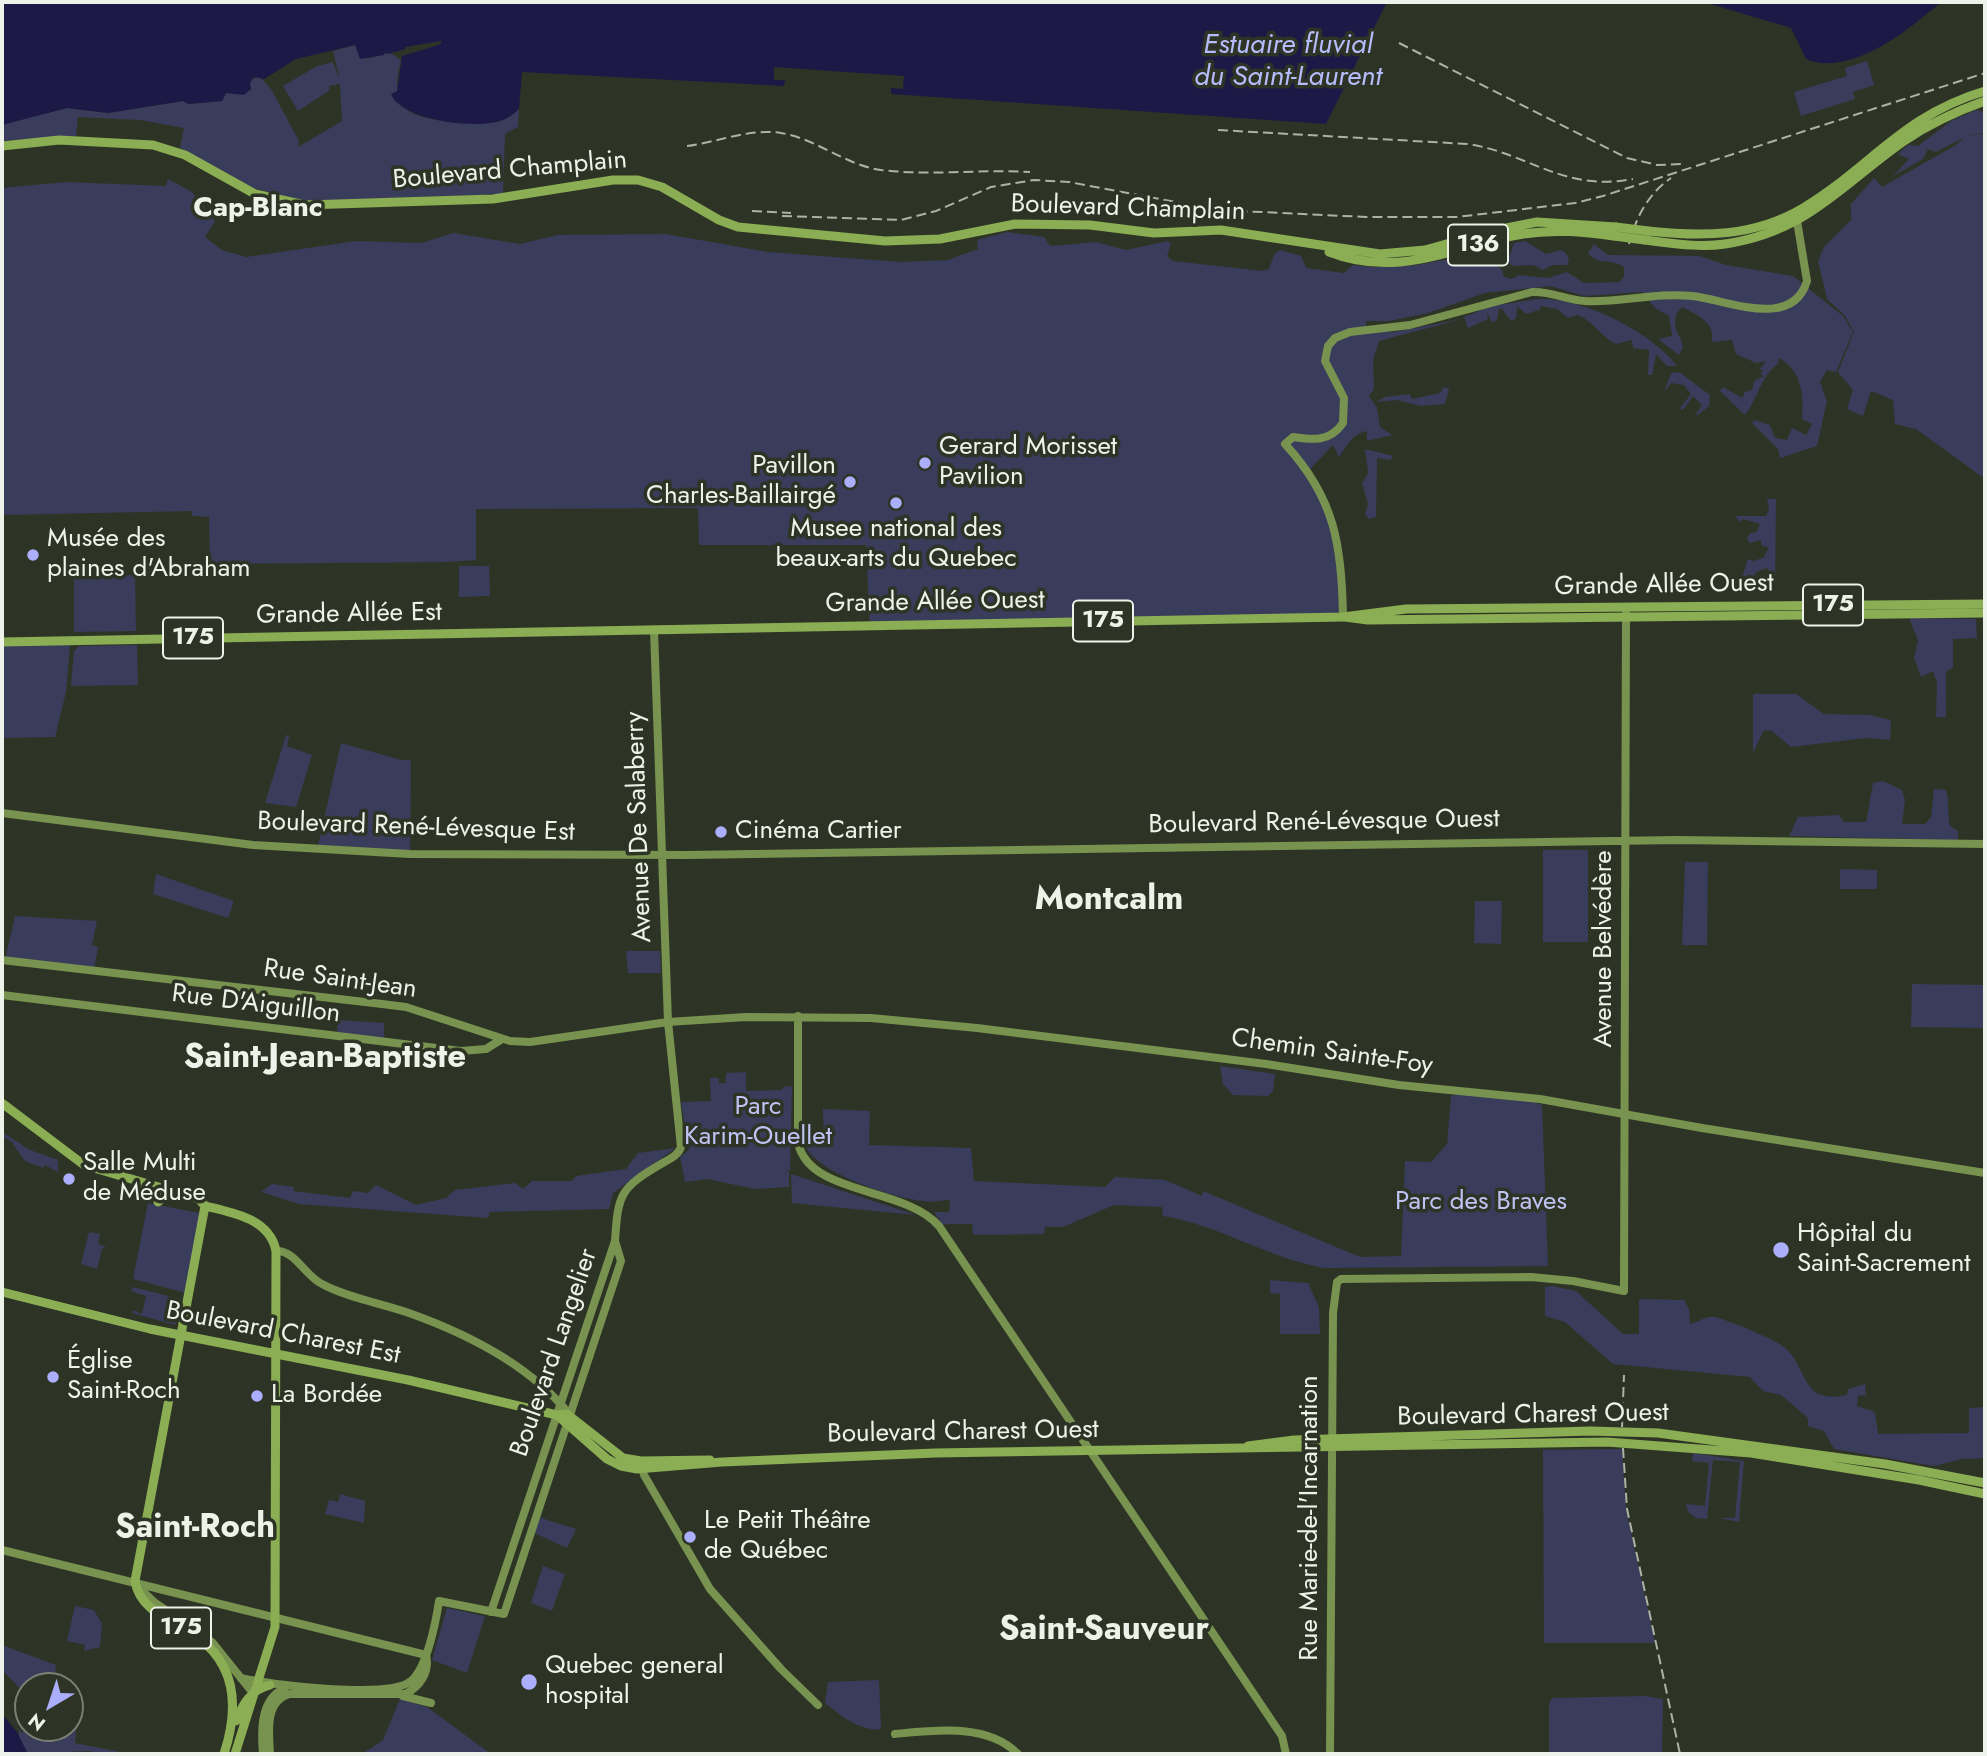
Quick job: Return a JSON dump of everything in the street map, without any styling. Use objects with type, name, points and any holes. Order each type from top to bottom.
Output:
[{"type":"main road","name":"Boulevard Champlain","points":[[1797,217],[1914,124],[1954,102],[1985,91]]},
{"type":"main road","name":"Boulevard Champlain","points":[[2,146],[51,141],[153,145],[185,155],[255,194],[305,205],[503,198],[626,179],[662,187],[732,225],[808,235],[923,241],[954,237],[1006,224],[1103,226],[1154,233],[1236,231],[1315,246],[1392,254],[1434,248],[1496,230],[1537,222],[1646,236],[1694,236],[1748,230],[1797,217],[1828,202],[1903,141],[1952,114],[1985,101]]},
{"type":"main road","name":"Grande Allée Ouest","points":[[654,630],[1343,617],[1355,620],[1626,612],[1896,609],[1985,604]]},
{"type":"main road","name":"Grande Allée Ouest","points":[[1896,609],[1985,613]]},
{"type":"main road","name":"Grande Allée Est","points":[[2,642],[654,630]]},
{"type":"main road","points":[[2,1103],[84,1166],[199,1199],[205,1206],[236,1213],[257,1224],[271,1236],[276,1251],[275,1615],[271,1650],[253,1693],[235,1754]]},
{"type":"main road","points":[[158,1202],[163,1198],[164,1189]]},
{"type":"main road","name":"175","points":[[205,1206],[135,1584],[143,1599],[156,1613],[197,1637],[216,1656],[230,1684],[234,1726],[224,1754]]},
{"type":"main road","name":"Boulevard Charest Est","points":[[2,1292],[183,1336],[408,1380],[557,1415]]},
{"type":"main road","points":[[557,1415],[569,1420]]},
{"type":"main road","name":"Boulevard Charest Ouest","points":[[569,1420],[616,1455],[641,1465],[700,1459],[722,1462],[935,1453],[1246,1447],[1260,1450],[1590,1431],[1658,1433],[1885,1464],[1985,1483]]},
{"type":"main road","name":"Boulevard Charest Ouest","points":[[1332,1444],[1607,1443],[1670,1446],[1751,1453],[1927,1481],[1985,1494]]},
{"type":"main road","points":[[234,1726],[242,1705],[253,1693],[270,1685]]},
{"type":"street","points":[[1311,477],[1285,444],[1293,437],[1307,440],[1329,437],[1338,431],[1345,417],[1345,398],[1329,370],[1325,356],[1332,341],[1343,333],[1410,325],[1525,293],[1548,292],[1581,301],[1694,296],[1745,307],[1772,308],[1791,303],[1807,281],[1797,217]]},
{"type":"street","points":[[1307,440],[1296,449],[1328,509],[1339,544],[1343,617]]},
{"type":"street","name":"Avenue Belvédère","points":[[1336,1282],[1341,1279],[1531,1277],[1573,1281],[1624,1291],[1626,612]]},
{"type":"street","name":"Avenue De Salaberry","points":[[615,1241],[617,1206],[622,1191],[681,1150],[668,1022],[654,630]]},
{"type":"street","name":"Boulevard René-Lévesque Est","points":[[2,813],[193,838],[337,851],[663,855]]},
{"type":"street","name":"Boulevard René-Lévesque Ouest","points":[[663,855],[1626,841],[1985,844]]},
{"type":"street","name":"Rue Saint-Jean","points":[[2,960],[382,1003],[406,1007],[502,1038],[544,1042],[668,1022]]},
{"type":"street","name":"Rue D'Aiguillon","points":[[2,995],[461,1051],[486,1049],[502,1038]]},
{"type":"street","points":[[798,1016],[798,1136],[801,1153],[810,1167],[826,1177],[923,1210],[946,1236],[1282,1736],[1286,1754]]},
{"type":"street","name":"Chemin Sainte-Foy","points":[[668,1022],[798,1016],[871,1018],[985,1028],[1266,1064],[1399,1085],[1540,1099],[1985,1173]]},
{"type":"street","name":"Boulevard Langelier","points":[[615,1241],[621,1261],[569,1420],[504,1614],[491,1612],[557,1415],[615,1241]]},
{"type":"street","points":[[276,1251],[287,1252],[312,1278],[327,1287],[408,1313],[472,1340],[519,1368],[561,1403],[569,1420]]},
{"type":"street","name":"Rue Marie-de-l'Incarnation","points":[[1330,1754],[1333,1292],[1336,1282]]},
{"type":"street","points":[[641,1465],[710,1588],[781,1669],[818,1705]]},
{"type":"street","points":[[2,1550],[373,1639],[379,1646],[426,1655]]},
{"type":"street","points":[[135,1584],[154,1602],[212,1642],[253,1693]]},
{"type":"street","points":[[397,1695],[411,1686],[418,1673],[426,1655],[439,1601],[491,1612]]},
{"type":"street","points":[[241,1678],[288,1687],[385,1689],[411,1686]]},
{"type":"street","points":[[263,1754],[262,1732],[266,1709],[274,1695],[288,1687]]},
{"type":"street","points":[[270,1754],[269,1725],[279,1699],[290,1694],[397,1695],[431,1703]]},
{"type":"street","points":[[895,1734],[939,1731],[983,1734],[998,1737],[1018,1754]]},
{"type":"green space","points":[[355,45],[367,59],[388,53],[401,61],[397,81],[399,95],[404,107],[416,115],[451,122],[487,123],[501,120],[519,109],[518,127],[505,134],[503,194],[305,201],[253,188],[180,148],[184,128],[140,120],[78,117],[76,136],[2,141],[2,124],[67,108],[108,113],[183,101],[188,104],[222,101],[226,93],[259,76],[271,89],[299,141],[298,147],[342,121],[340,84],[329,86],[330,90],[298,111],[283,86],[317,66],[333,62],[340,80],[333,51]]},
{"type":"green space","points":[[1867,61],[1874,85],[1853,92],[1855,99],[1801,116],[1794,92],[1847,76],[1845,68]]},
{"type":"green space","points":[[1976,110],[1985,113],[1985,133],[1965,136],[1985,134],[1985,479],[1916,429],[1895,424],[1893,400],[1871,391],[1863,416],[1847,409],[1853,390],[1838,372],[1854,332],[1845,316],[1827,299],[1818,261],[1824,247],[1851,220],[1851,204],[1874,178],[1882,187],[1956,145],[1965,137],[1936,152],[1928,149],[1923,159],[1893,176],[1909,159],[1898,154],[1908,145],[1918,146],[1951,121]]},
{"type":"green space","points":[[168,179],[192,192],[215,221],[205,237],[222,250],[246,257],[356,241],[422,243],[453,233],[520,244],[558,235],[666,234],[768,252],[900,262],[948,260],[978,249],[977,240],[1007,232],[1044,237],[1050,246],[1096,242],[1126,250],[1168,241],[1171,244],[1167,256],[1173,261],[1263,271],[1269,269],[1274,255],[1280,250],[1301,256],[1306,268],[1344,273],[1353,265],[1416,265],[1479,251],[1502,270],[1504,277],[1511,279],[1519,275],[1548,278],[1567,272],[1584,283],[1620,282],[1624,276],[1624,267],[1592,257],[1588,253],[1594,244],[1608,255],[1700,256],[1726,265],[1793,276],[1843,316],[1853,332],[1836,372],[1827,370],[1820,382],[1827,401],[1817,446],[1780,458],[1778,449],[1752,423],[1755,420],[1770,425],[1775,438],[1787,440],[1792,428],[1806,435],[1812,424],[1802,419],[1802,393],[1793,370],[1779,358],[1778,364],[1767,374],[1745,415],[1720,391],[1723,387],[1742,398],[1745,392],[1752,390],[1754,381],[1764,376],[1760,374],[1763,371],[1760,369],[1766,361],[1756,363],[1736,354],[1732,340],[1712,342],[1708,324],[1682,307],[1675,318],[1683,347],[1679,355],[1658,339],[1672,336],[1669,316],[1655,308],[1642,292],[1584,296],[1551,286],[1485,293],[1428,313],[1389,321],[1366,321],[1366,336],[1367,331],[1394,332],[1462,319],[1379,341],[1373,360],[1374,389],[1369,396],[1377,408],[1380,427],[1392,435],[1367,441],[1367,431],[1361,433],[1350,441],[1339,457],[1333,445],[1310,469],[1335,522],[1341,618],[870,626],[866,545],[699,545],[698,508],[476,509],[476,560],[446,562],[210,564],[209,517],[192,516],[192,511],[2,515],[2,188],[66,182],[166,186]]},
{"type":"green space","points":[[1525,241],[1546,254],[1561,250],[1569,260],[1567,265],[1553,265],[1543,270],[1533,265],[1512,266],[1508,260],[1514,243]]},
{"type":"green space","points":[[1538,299],[1574,304],[1614,319],[1650,340],[1677,366],[1667,366],[1656,354],[1652,375],[1648,375],[1649,350],[1633,348],[1632,340],[1616,344],[1584,318],[1578,315],[1568,318],[1557,309],[1541,306],[1539,310],[1526,314],[1517,306],[1516,318],[1511,321],[1502,309],[1499,309],[1497,320],[1492,322],[1487,313],[1488,319],[1468,328],[1464,317],[1491,306]]},
{"type":"green space","points":[[1679,372],[1710,395],[1709,406],[1698,415],[1696,414],[1702,405],[1693,396],[1683,410],[1680,408],[1691,394],[1684,385],[1671,383],[1664,392],[1671,373]]},
{"type":"green space","points":[[1444,387],[1449,389],[1445,404],[1421,406],[1397,400],[1376,402],[1385,397],[1410,394],[1412,399],[1440,393]]},
{"type":"green space","points":[[1365,449],[1393,456],[1390,460],[1377,458],[1376,517],[1369,519],[1365,514],[1368,504],[1362,484],[1368,473]]},
{"type":"green space","points":[[1767,499],[1776,499],[1775,591],[1768,586],[1772,576],[1767,568],[1756,572],[1750,586],[1744,590],[1740,584],[1748,559],[1753,561],[1763,558],[1769,548],[1761,545],[1761,540],[1750,543],[1747,539],[1750,533],[1757,532],[1760,524],[1743,519],[1740,522],[1735,516],[1766,516],[1769,510]]},
{"type":"green space","points":[[459,566],[489,566],[490,596],[459,597]]},
{"type":"green space","points":[[135,575],[136,631],[74,632],[74,577]]},
{"type":"green space","points":[[1909,618],[1976,619],[1977,638],[1953,639],[1953,668],[1946,671],[1946,717],[1936,717],[1937,683],[1933,671],[1921,677],[1914,658],[1918,640]]},
{"type":"green space","points":[[2,642],[70,645],[66,692],[55,737],[2,738]]},
{"type":"green space","points":[[137,645],[138,685],[71,686],[74,651],[79,646]]},
{"type":"green space","points":[[1753,694],[1796,694],[1824,714],[1870,715],[1891,720],[1890,740],[1866,738],[1791,747],[1772,731],[1764,730],[1753,753]]},
{"type":"green space","points":[[286,735],[289,736],[287,746],[312,755],[296,807],[265,803]]},
{"type":"green space","points":[[341,743],[401,760],[411,760],[410,854],[317,850]]},
{"type":"green space","points":[[1883,781],[1902,790],[1905,800],[1902,824],[1925,824],[1931,817],[1934,789],[1946,790],[1950,826],[1958,831],[1958,840],[1789,836],[1798,817],[1839,815],[1844,822],[1866,822],[1873,783]]},
{"type":"green space","points":[[1543,850],[1588,850],[1588,942],[1543,942]]},
{"type":"green space","points":[[1685,862],[1708,862],[1707,945],[1682,945]]},
{"type":"green space","points":[[1840,869],[1877,870],[1877,889],[1840,889]]},
{"type":"green space","points":[[156,874],[234,901],[228,918],[153,894]]},
{"type":"green space","points":[[1475,901],[1502,901],[1501,944],[1474,943]]},
{"type":"green space","points":[[15,916],[97,921],[92,945],[98,947],[94,970],[5,960]]},
{"type":"green space","points":[[626,951],[660,951],[661,973],[628,973]]},
{"type":"green space","points":[[1912,984],[1985,985],[1985,1028],[1911,1027]]},
{"type":"green space","points":[[338,1020],[384,1023],[384,1039],[337,1032]]},
{"type":"green space","points":[[1220,1066],[1275,1074],[1273,1091],[1268,1096],[1233,1095],[1223,1084]]},
{"type":"green space","name":"Parc Karim-Ouellet","points":[[746,1072],[746,1091],[782,1090],[783,1087],[792,1086],[790,1171],[784,1168],[789,1172],[789,1187],[755,1189],[707,1179],[685,1182],[680,1157],[689,1150],[681,1102],[711,1101],[710,1078],[719,1078],[719,1083],[726,1083],[726,1073]]},
{"type":"green space","name":"Parc des Braves","points":[[1469,1092],[1519,1097],[1542,1105],[1548,1266],[1324,1268],[1282,1257],[1205,1227],[1163,1216],[1162,1207],[1114,1205],[1063,1227],[1045,1227],[1044,1234],[973,1235],[972,1224],[942,1224],[934,1212],[949,1212],[950,1200],[930,1202],[873,1189],[819,1162],[808,1151],[803,1139],[824,1140],[823,1109],[870,1111],[869,1145],[971,1148],[974,1181],[1105,1187],[1115,1177],[1165,1180],[1202,1196],[1203,1191],[1360,1257],[1401,1256],[1405,1161],[1431,1162],[1447,1144],[1451,1096]]},
{"type":"green space","points":[[2,1132],[30,1150],[58,1160],[58,1172],[45,1165],[43,1168],[25,1161],[11,1141],[2,1137]]},
{"type":"green space","points":[[676,1148],[613,1193],[609,1209],[490,1212],[488,1218],[299,1204],[261,1192],[272,1184],[294,1187],[293,1191],[350,1198],[353,1191],[368,1193],[376,1185],[416,1205],[446,1198],[455,1190],[515,1183],[523,1189],[532,1181],[572,1181],[576,1176],[626,1169],[638,1153]]},
{"type":"green space","points":[[791,1174],[916,1215],[792,1203]]},
{"type":"green space","points":[[148,1203],[199,1213],[201,1222],[186,1293],[133,1279]]},
{"type":"green space","points":[[89,1232],[100,1234],[98,1244],[106,1247],[102,1249],[97,1269],[81,1264]]},
{"type":"green space","points":[[1270,1280],[1308,1283],[1319,1307],[1320,1334],[1280,1334],[1280,1294],[1270,1293]]},
{"type":"green space","points":[[132,1287],[181,1299],[175,1325],[132,1313],[133,1310],[142,1314],[146,1296],[131,1291]]},
{"type":"green space","points":[[1545,1287],[1576,1291],[1623,1334],[1639,1334],[1639,1299],[1684,1300],[1689,1309],[1690,1324],[1714,1317],[1784,1347],[1798,1365],[1807,1383],[1821,1395],[1847,1395],[1848,1389],[1865,1384],[1866,1395],[1858,1396],[1857,1406],[1875,1412],[1878,1434],[1969,1433],[1969,1408],[1985,1407],[1985,1458],[1962,1459],[1934,1466],[1834,1449],[1824,1431],[1808,1426],[1808,1418],[1781,1395],[1763,1391],[1750,1377],[1613,1364],[1565,1322],[1545,1316]]},
{"type":"green space","points":[[1622,1449],[1626,1509],[1655,1643],[1544,1643],[1543,1450]]},
{"type":"green space","points":[[1693,1453],[1744,1461],[1739,1522],[1719,1518],[1735,1518],[1740,1462],[1713,1460],[1707,1519],[1696,1518],[1688,1512],[1686,1504],[1705,1506],[1709,1463],[1692,1461]]},
{"type":"green space","points":[[340,1494],[365,1501],[364,1523],[325,1514],[329,1500],[338,1502]]},
{"type":"green space","points":[[538,1517],[576,1529],[567,1548],[532,1532]]},
{"type":"green space","points":[[543,1566],[565,1574],[552,1611],[531,1603]]},
{"type":"green space","points":[[75,1606],[94,1610],[102,1624],[100,1647],[84,1651],[85,1645],[67,1641]]},
{"type":"green space","points":[[447,1608],[485,1616],[467,1673],[432,1660]]},
{"type":"green space","points":[[2,1645],[56,1665],[55,1672],[14,1672],[14,1682],[2,1670]]},
{"type":"green space","points":[[879,1680],[881,1728],[878,1730],[850,1721],[825,1703],[828,1682]]},
{"type":"green space","points":[[1645,1696],[1663,1699],[1662,1754],[1549,1754],[1549,1704],[1552,1698]]},
{"type":"green space","points":[[400,1699],[427,1707],[491,1754],[362,1754],[383,1740]]},
{"type":"green space","points":[[21,1742],[75,1742],[120,1752],[119,1754],[86,1751],[28,1754]]},
{"type":"water","name":"Estuaire fluvial du Saint-Laurent","points":[[2,2],[1387,2],[1326,124],[891,94],[891,88],[903,89],[904,76],[774,67],[774,80],[785,80],[784,86],[522,72],[519,109],[515,113],[503,120],[489,123],[457,123],[424,117],[409,111],[391,94],[397,91],[402,56],[441,44],[441,41],[360,59],[355,45],[296,59],[264,79],[254,77],[250,83],[251,89],[244,95],[226,93],[222,101],[188,104],[183,101],[108,113],[67,108],[2,125]]},
{"type":"water","points":[[1704,2],[1941,2],[1878,48],[1841,62],[1823,63],[1806,59],[1791,28]]},
{"type":"water","points":[[2,1714],[14,1728],[14,1742],[22,1742],[28,1754],[2,1754]]},
{"type":"railway","points":[[1399,43],[1627,158],[1657,165],[1684,164]]},
{"type":"railway","points":[[782,216],[901,220],[936,211],[991,187],[1034,180],[1069,182],[1218,210],[1366,217],[1457,217],[1575,203],[1985,73]]},
{"type":"railway","points":[[1218,130],[1468,144],[1566,176],[1608,182],[1633,179]]},
{"type":"railway","points":[[687,146],[769,132],[794,136],[855,163],[881,170],[1030,172]]},
{"type":"railway","points":[[1629,244],[1644,207],[1656,191],[1671,178]]},
{"type":"railway","points":[[752,211],[791,213]]},
{"type":"railway","points":[[1622,1427],[1624,1375]]},
{"type":"railway","points":[[1623,1448],[1627,1509],[1680,1754]]},
{"type":"place","name":"Gerard Morisset Pavilion","points":[[925,463]]},
{"type":"place","name":"Pavillon Charles-Baillairgé","points":[[850,482]]},
{"type":"place","name":"Musee national des beaux-arts du Quebec","points":[[896,503]]},
{"type":"place","name":"Musée des plaines d'Abraham","points":[[33,555]]},
{"type":"place","name":"Cinéma Cartier","points":[[721,832]]},
{"type":"place","name":"Salle Multi de Méduse","points":[[69,1179]]},
{"type":"place","name":"Hôpital du Saint-Sacrement","points":[[1781,1250]]},
{"type":"place","name":"Église Saint-Roch","points":[[53,1377]]},
{"type":"place","name":"La Bordée","points":[[257,1396]]},
{"type":"place","name":"Le Petit Théâtre de Québec","points":[[690,1537]]},
{"type":"place","name":"Quebec general hospital","points":[[529,1682]]},
{"type":"district","name":"Cap-Blanc","points":[[258,209]]},
{"type":"district","name":"Montcalm","points":[[1109,901]]},
{"type":"district","name":"Saint-Jean-Baptiste","points":[[325,1059]]},
{"type":"district","name":"Saint-Roch","points":[[195,1529]]},
{"type":"district","name":"Saint-Sauveur","points":[[1104,1631]]}]
